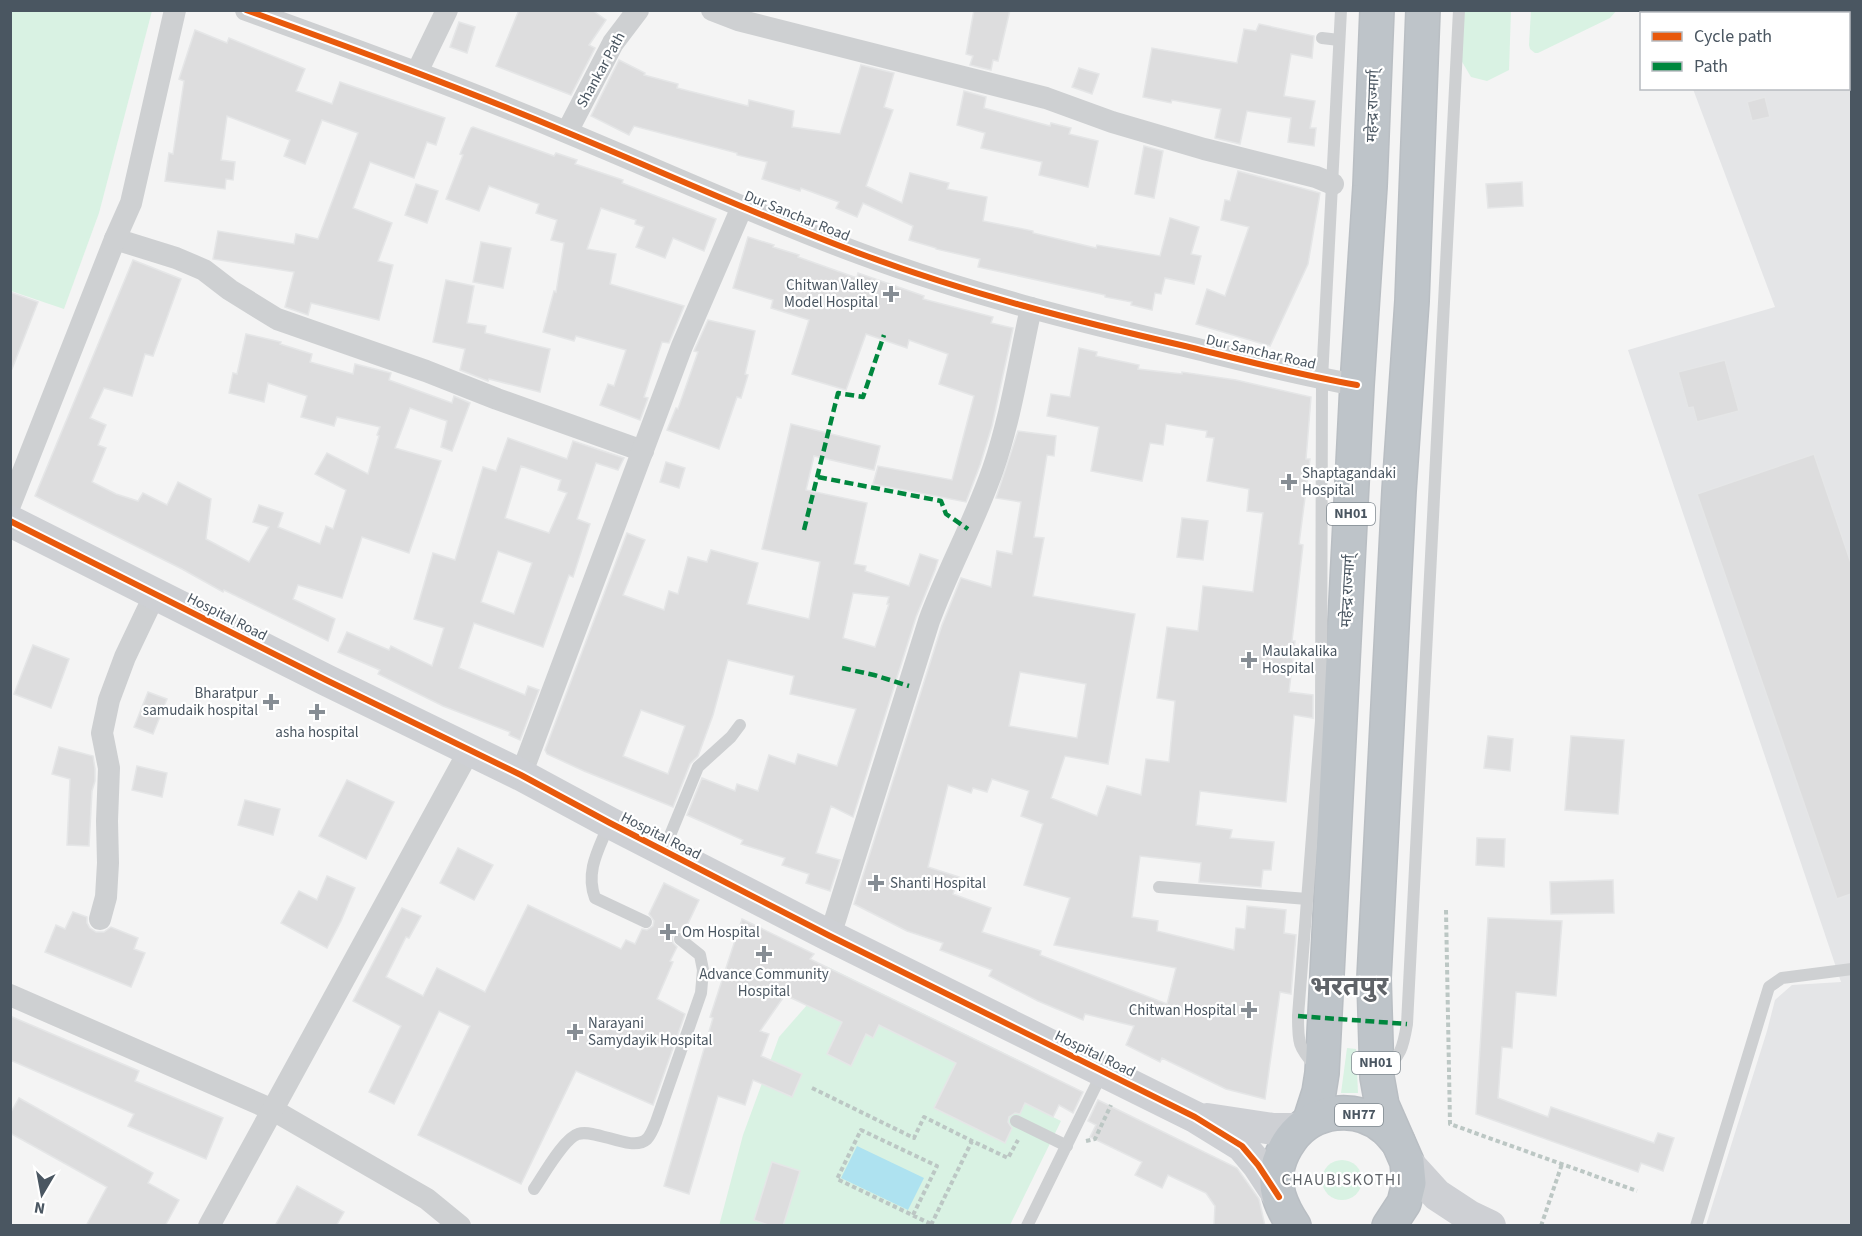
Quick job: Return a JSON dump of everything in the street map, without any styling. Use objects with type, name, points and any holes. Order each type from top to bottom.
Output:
[{"type":"highway","name":"महेन्द्र राज्मार्ग्","points":[[1290,1216],[1276,1175],[1281,1153],[1304,1125],[1319,1092],[1322,1073],[1377,10]]},
{"type":"highway","name":"NH01","points":[[1389,1226],[1404,1203],[1409,1183],[1403,1153],[1382,1105],[1377,1077],[1374,968],[1412,301],[1423,10]]},
{"type":"highway","name":"NH77","points":[[1304,1125],[1329,1113],[1349,1113],[1368,1118],[1386,1128],[1403,1153]]},
{"type":"street","points":[[10,505],[131,203],[176,10]]},
{"type":"street","name":"Dur Sanchar Road","points":[[246,10],[417,72],[863,255],[1031,308],[1322,379],[1357,385]]},
{"type":"street","points":[[417,72],[447,10]]},
{"type":"street","name":"Shankar Path","points":[[567,132],[613,43],[638,10]]},
{"type":"street","points":[[712,10],[738,20],[1046,98],[1112,122],[1333,184]]},
{"type":"street","points":[[521,775],[682,346],[742,207]]},
{"type":"street","points":[[115,239],[176,258],[204,270],[230,290],[277,319],[426,370],[497,399],[643,451]]},
{"type":"street","points":[[830,936],[929,621],[942,584],[999,451],[1031,308]]},
{"type":"street","name":"Hospital Road","points":[[10,520],[326,680],[470,749],[830,936],[1195,1117],[1242,1146],[1258,1165],[1290,1216]]},
{"type":"street","points":[[100,919],[106,897],[108,863],[106,821],[109,768],[102,733],[109,700],[125,657],[155,594]]},
{"type":"street","points":[[208,1226],[470,749]]},
{"type":"street","points":[[10,995],[273,1110],[428,1199],[460,1226]]},
{"type":"street","name":"Hospital Road","points":[[1195,1117],[1273,1128],[1304,1125]]},
{"type":"street","name":"NH77","points":[[1403,1153],[1437,1195],[1490,1226]]},
{"type":"lane","points":[[1322,1073],[1302,1052],[1298,1036],[1298,1016],[1321,720],[1322,379],[1341,10]]},
{"type":"lane","points":[[1377,1077],[1396,1060],[1404,1043],[1407,1024],[1459,10]]},
{"type":"lane","points":[[1322,38],[1339,40]]},
{"type":"lane","points":[[664,851],[698,767],[731,737],[740,725]]},
{"type":"lane","points":[[610,823],[591,869],[591,886],[595,898],[646,922]]},
{"type":"lane","points":[[1160,887],[1307,899]]},
{"type":"lane","points":[[534,1189],[559,1151],[579,1133],[623,1142],[638,1143],[647,1139],[656,1122],[701,993],[703,970],[700,955],[680,939]]},
{"type":"lane","points":[[1696,1226],[1769,987],[1782,978],[1851,969]]},
{"type":"lane","points":[[1027,1226],[1069,1140],[1113,1077]]},
{"type":"lane","points":[[1016,1120],[1069,1140]]},
{"type":"path","points":[[1446,910],[1450,1124],[1637,1191]]},
{"type":"path","points":[[1069,1140],[1095,1139],[1113,1077]]},
{"type":"path","points":[[812,1088],[914,1138],[924,1117],[1008,1158],[1014,1146]]},
{"type":"path","points":[[913,1215],[937,1166],[861,1130],[837,1179],[931,1225],[972,1141]]},
{"type":"path","points":[[1541,1226],[1562,1164]]},
{"type":"shaded area","points":[[1851,11],[1851,1225],[1706,1225],[1775,1000],[1792,985],[1841,982],[1628,350],[1775,307],[1693,90],[1850,90],[1850,12],[1662,12]]},
{"type":"green space","points":[[11,10],[152,11],[99,213],[64,309],[11,291]]},
{"type":"green space","points":[[1531,10],[1616,11],[1610,18],[1535,53],[1529,45]]},
{"type":"green space","points":[[1463,11],[1511,11],[1509,70],[1487,81],[1471,77],[1461,60]]},
{"type":"green space","points":[[826,966],[1041,1071],[1025,1103],[1061,1121],[1010,1225],[719,1226],[743,1135],[779,1037],[807,1005]]},
{"type":"green space","points":[[1347,1048],[1356,1049],[1358,1093],[1341,1093]]},
{"type":"green space","points":[[1342,1160],[1350,1161],[1356,1166],[1361,1172],[1361,1188],[1356,1194],[1350,1199],[1342,1200],[1334,1199],[1328,1194],[1323,1188],[1322,1180],[1323,1172],[1328,1166],[1334,1161]]},
{"type":"water","points":[[857,1146],[924,1178],[908,1210],[841,1178]]},
{"type":"building","points":[[519,10],[592,10],[606,20],[589,45],[595,48],[571,95],[496,66]]},
{"type":"building","points":[[974,10],[1010,10],[998,61],[993,60],[991,70],[970,65],[973,56],[966,54]]},
{"type":"building","points":[[459,22],[475,27],[467,53],[450,47]]},
{"type":"building","points":[[1259,24],[1314,36],[1312,58],[1291,54],[1284,96],[1315,101],[1310,128],[1316,128],[1314,146],[1288,142],[1291,118],[1247,111],[1240,144],[1215,138],[1221,109],[1143,97],[1152,48],[1237,63],[1244,29],[1256,31]]},
{"type":"building","points":[[195,30],[227,43],[229,38],[305,69],[296,91],[332,104],[340,82],[445,118],[436,145],[427,142],[414,178],[370,162],[353,208],[392,223],[378,261],[393,265],[379,320],[311,303],[308,315],[285,307],[294,272],[213,259],[218,231],[294,244],[296,234],[318,239],[358,133],[322,120],[305,164],[284,156],[290,140],[227,116],[221,160],[235,162],[233,180],[226,179],[225,189],[165,181],[169,153],[173,154],[184,81],[179,79]]},
{"type":"building","points":[[619,60],[645,73],[644,75],[678,84],[677,88],[748,106],[749,100],[794,111],[792,127],[840,134],[861,65],[894,73],[884,107],[893,110],[866,186],[902,203],[910,173],[949,183],[947,189],[987,197],[983,221],[1033,231],[1033,233],[1096,248],[1097,245],[1160,256],[1170,218],[1199,227],[1191,254],[1201,256],[1194,284],[1165,278],[1161,294],[1155,293],[1152,310],[1131,305],[1132,302],[1105,297],[1105,295],[978,267],[980,259],[909,240],[913,226],[863,203],[857,217],[836,208],[839,202],[801,188],[800,191],[762,179],[767,162],[634,126],[629,135],[591,116]]},
{"type":"building","points":[[1079,68],[1099,74],[1092,94],[1072,87]]},
{"type":"building","points":[[964,91],[986,97],[984,108],[1050,126],[1051,123],[1071,128],[1069,134],[1098,141],[1088,187],[1039,175],[1042,162],[981,148],[985,133],[957,125]]},
{"type":"building","points":[[1765,97],[1770,117],[1752,121],[1747,102]]},
{"type":"building","points":[[473,127],[554,156],[556,153],[577,160],[575,164],[623,180],[622,183],[716,219],[704,251],[673,238],[665,258],[636,247],[644,227],[635,224],[636,220],[601,208],[587,249],[616,254],[610,284],[684,306],[669,343],[662,342],[644,397],[648,398],[640,420],[600,405],[608,384],[614,386],[626,350],[576,336],[574,341],[543,332],[554,291],[556,292],[564,243],[551,240],[557,220],[536,213],[539,204],[489,186],[479,211],[446,199],[463,155],[460,154]]},
{"type":"building","points":[[1144,146],[1163,151],[1154,198],[1135,194]]},
{"type":"building","points":[[1238,171],[1320,193],[1308,264],[1270,346],[1196,324],[1207,289],[1225,296],[1249,227],[1221,220],[1225,200],[1230,201]]},
{"type":"building","points":[[1522,182],[1523,206],[1488,208],[1486,184]]},
{"type":"building","points":[[416,184],[438,191],[427,223],[405,215]]},
{"type":"building","points":[[748,237],[857,278],[858,273],[924,296],[923,299],[993,317],[991,323],[1013,328],[992,426],[966,502],[873,484],[878,466],[952,480],[974,396],[939,384],[948,354],[909,340],[907,348],[866,334],[846,390],[792,374],[809,320],[771,308],[773,300],[733,288]]},
{"type":"building","points":[[481,242],[511,248],[503,288],[473,282]]},
{"type":"building","points":[[133,260],[181,279],[153,356],[145,354],[132,396],[104,388],[90,418],[106,425],[98,445],[106,448],[92,482],[116,494],[138,501],[143,493],[167,505],[178,482],[211,499],[206,539],[249,562],[269,527],[253,522],[259,505],[283,513],[278,527],[320,544],[326,526],[333,529],[346,490],[315,474],[327,453],[368,474],[380,427],[337,417],[334,426],[301,417],[307,396],[268,383],[264,402],[229,393],[233,373],[237,374],[246,334],[281,342],[280,344],[312,354],[310,362],[353,374],[355,364],[391,373],[389,380],[452,403],[454,396],[470,403],[452,451],[441,447],[447,421],[410,408],[395,448],[441,461],[409,553],[362,537],[342,598],[298,585],[293,599],[335,619],[328,641],[224,590],[223,592],[182,569],[35,496]]},
{"type":"building","points":[[446,280],[474,286],[467,323],[486,326],[485,333],[550,349],[540,392],[489,379],[488,381],[460,370],[465,349],[433,342]]},
{"type":"building","points":[[10,292],[38,302],[12,369],[10,369]]},
{"type":"building","points":[[708,320],[755,331],[745,374],[748,375],[741,398],[737,397],[719,449],[667,430],[676,408],[678,409],[698,352],[694,351]]},
{"type":"building","points":[[1079,348],[1097,352],[1096,356],[1139,365],[1138,369],[1182,374],[1182,372],[1236,380],[1311,397],[1306,459],[1310,459],[1299,544],[1303,545],[1292,641],[1295,641],[1289,692],[1313,695],[1313,718],[1294,715],[1286,802],[1200,791],[1196,825],[1232,830],[1230,838],[1274,842],[1271,870],[1263,870],[1261,887],[1199,882],[1201,863],[1140,856],[1132,917],[1158,921],[1157,931],[1234,950],[1236,928],[1245,929],[1247,906],[1286,910],[1284,933],[1296,935],[1291,994],[1280,992],[1265,1099],[1226,1089],[1162,1058],[1160,1062],[1126,1045],[1134,1026],[1085,1014],[1083,1020],[1038,1001],[989,976],[992,970],[940,950],[943,943],[907,931],[854,904],[942,625],[961,578],[991,587],[997,551],[1012,554],[1021,502],[996,498],[1018,431],[1056,436],[1054,456],[1047,455],[1034,537],[1044,538],[1033,596],[1135,614],[1108,764],[1065,756],[1051,798],[1097,816],[1107,786],[1141,795],[1146,759],[1169,762],[1175,701],[1157,698],[1167,627],[1198,631],[1203,586],[1253,592],[1263,513],[1247,511],[1249,489],[1207,481],[1214,438],[1206,437],[1207,431],[1166,424],[1163,445],[1150,443],[1142,481],[1091,471],[1099,427],[1047,416],[1051,394],[1070,397]],"holes":[[[1020,672],[1086,684],[1077,738],[1009,726]],[[992,779],[1029,791],[1021,816],[1043,824],[1024,885],[1070,898],[1054,945],[1176,968],[1167,1004],[1040,955],[1041,951],[982,932],[991,908],[953,894],[959,877],[928,867],[948,785],[971,793],[973,788],[987,792]]]},
{"type":"building","points":[[1725,360],[1739,411],[1697,422],[1693,407],[1688,408],[1678,372]]},
{"type":"building","points":[[791,424],[880,446],[874,470],[814,456],[806,490],[867,503],[854,564],[866,566],[865,571],[909,586],[920,554],[938,560],[916,617],[853,817],[831,806],[816,853],[840,860],[830,891],[806,883],[809,874],[782,865],[785,858],[741,844],[743,840],[687,815],[702,778],[735,791],[737,784],[758,791],[769,755],[795,764],[798,754],[837,766],[856,709],[790,694],[794,676],[728,660],[713,715],[698,756],[690,764],[673,807],[584,771],[547,754],[545,750],[627,533],[645,540],[623,595],[664,610],[669,591],[678,594],[688,557],[707,562],[711,550],[758,563],[747,604],[809,619],[820,562],[762,549]],"holes":[[[853,593],[889,597],[887,604],[889,604],[875,647],[843,638]],[[641,710],[685,726],[668,774],[623,756]]]},
{"type":"building","points":[[508,438],[567,459],[573,441],[624,458],[618,470],[596,463],[577,519],[590,524],[573,577],[569,575],[543,647],[474,623],[459,668],[525,695],[528,686],[539,690],[520,740],[509,735],[510,732],[443,706],[378,674],[380,670],[338,652],[347,632],[389,650],[391,646],[432,666],[444,628],[414,619],[433,553],[455,560],[483,467],[496,471]],"holes":[[[521,466],[561,480],[558,490],[567,493],[549,533],[505,518]],[[498,551],[532,563],[514,614],[481,602]]]},
{"type":"building","points":[[1814,454],[1851,563],[1851,894],[1837,899],[1697,494]]},
{"type":"building","points":[[666,462],[685,468],[679,488],[660,482]]},
{"type":"building","points":[[1182,518],[1208,521],[1203,560],[1177,557]]},
{"type":"building","points":[[33,645],[69,659],[51,708],[14,694]]},
{"type":"building","points":[[148,692],[167,699],[153,734],[134,727]]},
{"type":"building","points":[[1488,736],[1513,739],[1510,771],[1484,768]]},
{"type":"building","points":[[1571,736],[1624,740],[1618,814],[1565,810]]},
{"type":"building","points":[[59,747],[93,756],[95,781],[92,791],[89,846],[67,845],[70,779],[52,774]]},
{"type":"building","points":[[137,766],[167,773],[162,797],[132,790]]},
{"type":"building","points":[[347,780],[394,802],[366,859],[319,836]]},
{"type":"building","points":[[245,800],[280,809],[273,835],[238,825]]},
{"type":"building","points":[[1477,838],[1505,839],[1504,867],[1476,865]]},
{"type":"building","points":[[458,848],[493,865],[474,900],[440,883]]},
{"type":"building","points":[[327,876],[355,888],[327,948],[281,923],[299,891],[317,900]]},
{"type":"building","points":[[1613,880],[1614,913],[1551,914],[1550,882]]},
{"type":"building","points":[[664,883],[699,900],[684,932],[676,932],[672,937],[677,947],[657,999],[685,1014],[653,1105],[576,1071],[521,1184],[418,1135],[470,1026],[439,1011],[394,1104],[369,1092],[401,1026],[353,1001],[402,908],[421,916],[409,938],[406,937],[386,977],[423,996],[437,968],[485,992],[528,905],[621,949],[626,940],[635,944],[642,929],[647,930],[653,926],[654,921],[649,914]]},
{"type":"building","points":[[73,912],[87,917],[90,928],[96,932],[104,932],[111,927],[138,938],[134,949],[145,953],[131,987],[45,952],[56,925],[65,929]]},
{"type":"building","points":[[1488,918],[1562,921],[1556,996],[1516,992],[1512,1048],[1502,1047],[1498,1098],[1548,1117],[1551,1107],[1654,1143],[1658,1133],[1674,1138],[1663,1171],[1641,1163],[1638,1172],[1476,1114]]},
{"type":"building","points":[[742,919],[814,954],[810,959],[1083,1092],[1073,1113],[1059,1105],[1053,1117],[1025,1103],[1020,1114],[1015,1113],[1009,1117],[1008,1122],[1012,1128],[1005,1143],[934,1108],[956,1063],[879,1025],[873,1038],[866,1034],[851,1066],[827,1054],[842,1022],[785,995],[760,1031],[769,1034],[761,1056],[802,1074],[792,1097],[753,1080],[745,1105],[718,1096],[689,1194],[664,1186],[713,1018],[710,1017]]},
{"type":"building","points":[[10,1016],[139,1071],[135,1081],[223,1118],[206,1159],[128,1126],[134,1114],[10,1060]]},
{"type":"building","points":[[19,1098],[153,1173],[148,1183],[179,1200],[165,1226],[86,1226],[107,1187],[10,1133],[10,1114]]},
{"type":"building","points":[[1098,1100],[1237,1168],[1259,1199],[1265,1226],[1214,1226],[1215,1206],[1206,1193],[1168,1175],[1162,1188],[1135,1175],[1142,1162],[1090,1137],[1096,1125],[1088,1121]]},
{"type":"building","points":[[772,1162],[800,1171],[783,1226],[771,1226],[754,1220]]},
{"type":"building","points":[[297,1186],[344,1212],[336,1226],[275,1226]]},
{"type":"marked path","points":[[804,530],[838,393],[863,397],[884,335]]},
{"type":"marked path","points":[[818,477],[941,501],[946,514],[968,529]]},
{"type":"marked path","points":[[842,668],[909,686]]},
{"type":"marked path","points":[[1298,1016],[1407,1024]]},
{"type":"cycle path","points":[[246,10],[487,100],[787,225],[901,268],[981,294],[1062,316],[1271,367],[1357,385]]},
{"type":"cycle path","points":[[10,521],[521,775],[830,936],[1195,1117],[1242,1146],[1279,1197]]},
{"type":"place","name":"Chitwan Valley Model Hospital","points":[[891,294]]},
{"type":"place","name":"Shaptagandaki Hospital","points":[[1289,482]]},
{"type":"place","name":"Maulakalika Hospital","points":[[1249,660]]},
{"type":"place","name":"Bharatpur samudaik hospital","points":[[271,702]]},
{"type":"place","name":"asha hospital","points":[[317,712]]},
{"type":"place","name":"Shanti Hospital","points":[[876,883]]},
{"type":"place","name":"Om Hospital","points":[[668,932]]},
{"type":"place","name":"Advance Community Hospital","points":[[764,954]]},
{"type":"place","name":"Chitwan Hospital","points":[[1249,1010]]},
{"type":"place","name":"Narayani Samydayik Hospital","points":[[575,1032]]},
{"type":"district","name":"भरतपुर","points":[[1349,986]]},
{"type":"district","name":"CHAUBISKOTHI","points":[[1342,1180]]}]
